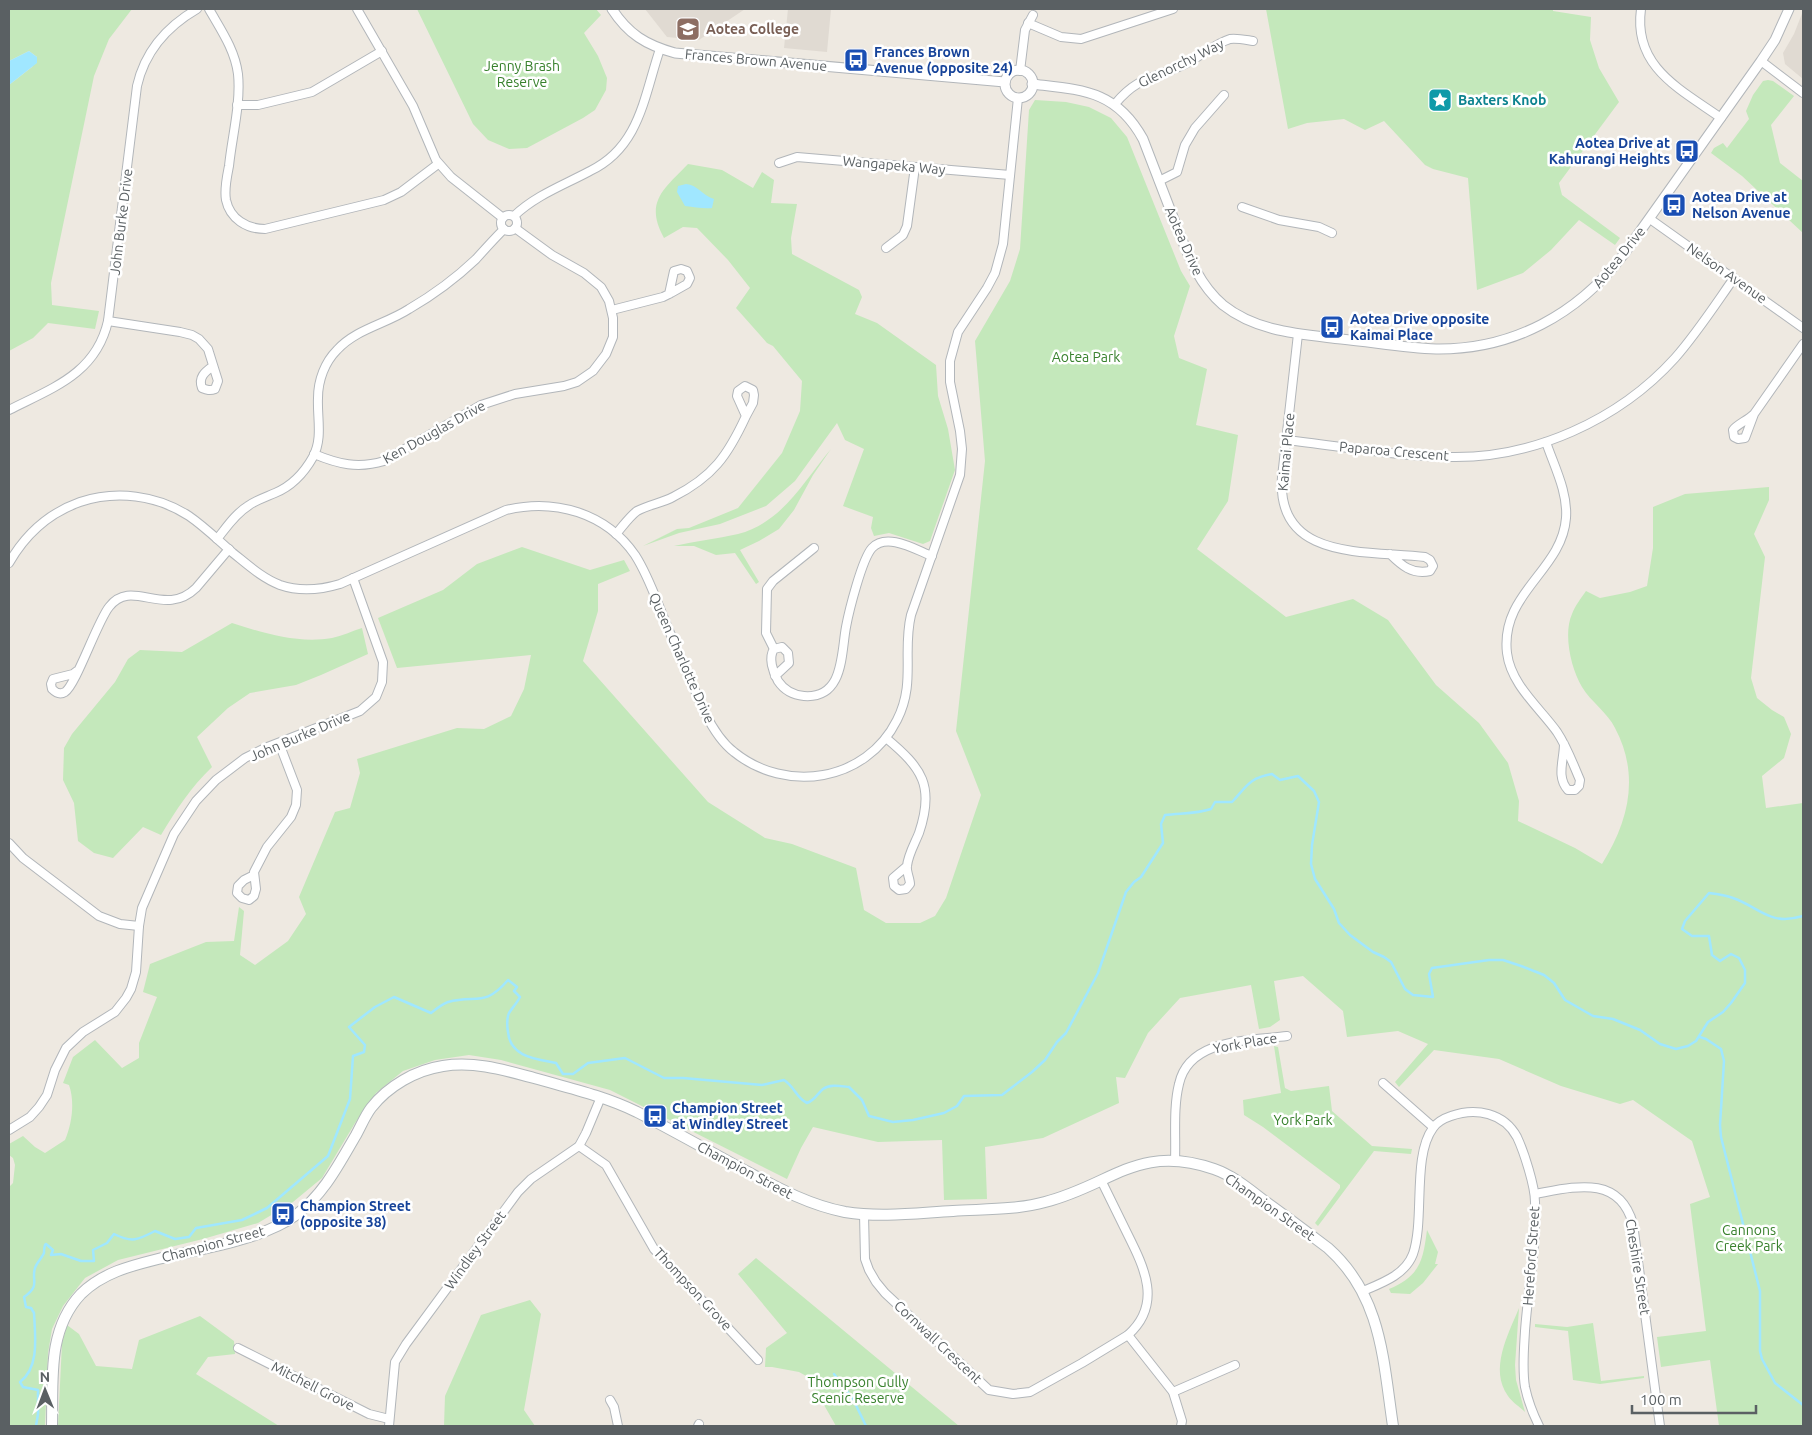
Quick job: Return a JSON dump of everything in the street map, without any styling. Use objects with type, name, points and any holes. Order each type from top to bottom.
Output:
[{"type":"main road","name":"Champion Street","points":[[52,1426],[53,1368],[56,1342],[61,1324],[82,1294],[103,1278],[124,1269],[255,1235],[282,1224],[313,1201],[326,1186],[371,1108],[390,1090],[416,1074],[432,1068],[460,1064],[502,1070],[601,1097],[634,1111],[803,1200],[821,1207],[864,1214],[905,1214],[1032,1205],[1078,1192],[1135,1165],[1148,1162],[1175,1161],[1192,1163],[1217,1171],[1242,1184],[1339,1258],[1363,1291],[1376,1326],[1393,1426]]},
{"type":"street","name":"John Burke Drive","points":[[9,410],[78,372],[97,351],[104,337],[108,320],[136,86],[150,52],[164,34],[175,23],[197,9]]},
{"type":"street","points":[[209,9],[235,58],[238,81],[237,105],[226,198],[233,215],[240,222],[250,227],[270,228],[384,200],[401,192],[438,164]]},
{"type":"street","points":[[357,9],[413,106],[430,150],[438,164],[451,177],[503,218]]},
{"type":"street","name":"Frances Brown Avenue","points":[[612,9],[621,23],[636,36],[660,49],[675,53],[1005,82]]},
{"type":"street","points":[[1028,23],[1061,37],[1082,39],[1173,9]]},
{"type":"street","points":[[1641,9],[1639,23],[1641,38],[1653,64],[1670,82],[1721,118]]},
{"type":"street","name":"Aotea Drive","points":[[1032,84],[1088,92],[1115,104],[1132,122],[1139,131],[1188,256],[1200,278],[1224,305],[1245,319],[1264,327],[1298,334],[1437,349],[1474,346],[1506,339],[1551,320],[1579,302],[1611,271],[1650,219],[1761,61],[1775,40],[1789,9]]},
{"type":"street","points":[[1020,71],[1023,41],[1028,23],[1033,15]]},
{"type":"street","name":"Glenorchy Way","points":[[1115,104],[1127,91],[1141,81],[1186,64],[1230,39],[1254,41]]},
{"type":"street","points":[[514,216],[518,222],[515,228],[509,231],[504,229],[501,223],[507,215],[514,216],[538,196],[604,164],[622,147],[637,122],[660,49]]},
{"type":"street","points":[[237,105],[258,105],[312,92],[382,52]]},
{"type":"street","points":[[1761,61],[1803,93]]},
{"type":"street","points":[[1020,71],[1030,77],[1032,84],[1030,92],[1018,98],[1008,93],[1005,82],[1010,73],[1020,71]]},
{"type":"street","points":[[1159,181],[1177,172],[1185,145],[1195,128],[1224,95]]},
{"type":"street","name":"Queen Charlotte Drive","points":[[9,563],[28,535],[51,517],[77,503],[105,496],[137,497],[160,502],[189,516],[268,580],[293,588],[310,590],[324,588],[353,578],[493,515],[520,507],[542,505],[566,508],[596,520],[616,534],[628,547],[642,568],[704,713],[717,734],[733,752],[746,761],[769,772],[790,777],[824,775],[853,764],[866,757],[886,738],[906,698],[909,673],[907,642],[909,624],[956,488],[961,464],[960,431],[950,382],[952,351],[958,332],[987,288],[999,262],[1005,231],[1018,98]]},
{"type":"street","name":"Wangapeka Way","points":[[779,163],[796,157],[1010,175]]},
{"type":"street","points":[[886,248],[903,235],[907,226],[915,167]]},
{"type":"street","points":[[1242,207],[1278,220],[1318,227],[1332,233]]},
{"type":"street","name":"Nelson Avenue","points":[[1650,219],[1803,328]]},
{"type":"street","name":"Ken Douglas Drive","points":[[314,454],[343,465],[374,464],[395,456],[464,414],[490,401],[515,394],[564,386],[577,382],[593,371],[606,354],[612,337],[612,310],[604,293],[594,280],[584,272],[552,255],[515,228]]},
{"type":"street","points":[[217,539],[247,506],[277,492],[294,481],[307,467],[314,454],[320,430],[318,388],[331,356],[347,340],[408,310],[434,294],[475,260],[504,229]]},
{"type":"street","name":"Paparoa Crescent","points":[[1286,440],[1421,456],[1450,457],[1495,454],[1546,442],[1584,426],[1604,415],[1623,404],[1649,383],[1675,358],[1691,339],[1734,278]]},
{"type":"street","points":[[612,310],[647,302],[669,294]]},
{"type":"street","points":[[108,320],[192,335],[204,343],[208,349],[213,366]]},
{"type":"street","name":"Kaimai Place","points":[[1298,334],[1282,477],[1282,497],[1289,517],[1295,526],[1310,539],[1322,545],[1425,557],[1430,560],[1433,566],[1430,571],[1423,573],[1412,571],[1402,566],[1390,554]]},
{"type":"street","points":[[1754,414],[1803,344]]},
{"type":"street","points":[[616,534],[638,511],[673,497],[714,470],[730,450],[746,416]]},
{"type":"street","points":[[1546,442],[1566,502],[1565,528],[1561,541],[1553,555],[1518,602],[1512,614],[1508,628],[1507,654],[1515,677],[1564,744],[1580,780],[1579,786],[1575,790],[1568,790],[1564,786],[1561,774],[1564,744]]},
{"type":"street","points":[[814,548],[773,581],[767,589],[766,633],[774,649],[771,660],[776,676],[786,689],[792,693],[806,696],[824,691],[836,680],[841,667],[850,608],[866,557],[872,548],[876,544],[889,541],[932,556]]},
{"type":"street","points":[[77,670],[105,612],[115,601],[124,596],[134,595],[166,601],[179,600],[196,588],[229,549]]},
{"type":"street","name":"John Burke Drive","points":[[9,1130],[30,1117],[39,1106],[46,1095],[60,1058],[66,1048],[83,1032],[115,1012],[126,998],[136,972],[142,908],[166,852],[196,801],[216,780],[235,765],[255,753],[354,714],[371,702],[382,682],[384,668],[353,578]]},
{"type":"street","points":[[774,649],[782,647],[786,650],[789,659],[786,667],[776,676]]},
{"type":"street","points":[[886,738],[913,762],[922,776],[925,790],[925,813],[907,866]]},
{"type":"street","points":[[254,875],[267,848],[291,817],[296,805],[297,790],[279,743]]},
{"type":"street","points":[[9,843],[23,858],[99,916],[120,924],[139,926]]},
{"type":"street","name":"York Place","points":[[1175,1161],[1178,1085],[1189,1064],[1201,1053],[1219,1046],[1287,1036]]},
{"type":"street","points":[[1363,1291],[1386,1281],[1402,1271],[1412,1255],[1417,1232],[1423,1153],[1433,1127],[1383,1083]]},
{"type":"street","name":"Windley Street","points":[[389,1423],[395,1362],[406,1344],[518,1192],[531,1179],[579,1146],[601,1097]]},
{"type":"street","name":"Hereford Street","points":[[1433,1127],[1444,1118],[1460,1112],[1479,1112],[1498,1118],[1509,1127],[1517,1138],[1535,1194],[1535,1224],[1524,1370],[1528,1400],[1539,1426]]},
{"type":"street","name":"Thompson Grove","points":[[579,1146],[606,1165],[654,1248],[758,1360]]},
{"type":"street","name":"Cornwall Crescent","points":[[864,1214],[863,1238],[865,1259],[876,1282],[885,1293],[989,1390],[1013,1394],[1030,1392],[1128,1335],[1138,1326],[1145,1310],[1148,1294],[1147,1279],[1141,1262],[1101,1180]]},
{"type":"street","name":"Cheshire Street","points":[[1535,1194],[1579,1186],[1597,1188],[1618,1198],[1630,1213],[1635,1234],[1660,1426]]},
{"type":"street","points":[[1128,1335],[1173,1392],[1182,1422],[1181,1426]]},
{"type":"street","name":"Mitchell Grove","points":[[238,1348],[389,1423]]},
{"type":"street","points":[[1173,1392],[1235,1365]]},
{"type":"street","points":[[610,1400],[614,1406],[618,1426]]},
{"type":"shaded area","name":"Aotea College","points":[[645,9],[745,9],[699,40],[667,37]]},
{"type":"shaded area","points":[[788,9],[831,9],[827,52],[784,48]]},
{"type":"shaded area","points":[[1803,11],[1803,79],[1785,64],[1783,53],[1794,34]]},
{"type":"green space","points":[[9,9],[132,9],[109,39],[94,76],[51,283],[52,305],[99,311],[95,329],[48,323],[33,338],[9,351],[9,85],[32,67],[37,57],[29,51],[9,61]]},
{"type":"green space","name":"Jenny Brash Reserve","points":[[417,9],[596,9],[601,15],[584,33],[598,56],[607,78],[606,90],[595,110],[527,148],[509,149],[488,140],[473,124]]},
{"type":"green space","points":[[1266,9],[1553,9],[1553,11],[1591,17],[1590,40],[1599,68],[1619,102],[1559,183],[1562,195],[1620,238],[1615,245],[1579,220],[1551,250],[1523,273],[1477,290],[1468,178],[1433,169],[1425,165],[1384,121],[1365,130],[1344,119],[1307,123],[1288,129]]},
{"type":"green space","points":[[1763,81],[1773,81],[1794,96],[1771,125],[1780,163],[1803,181],[1803,233],[1742,176],[1711,153],[1714,148],[1723,143],[1727,148],[1749,119],[1746,111],[1753,95]]},
{"type":"green space","points":[[1035,100],[1066,102],[1089,107],[1111,118],[1127,137],[1181,271],[1190,286],[1174,336],[1179,358],[1207,369],[1196,425],[1238,435],[1228,501],[1197,549],[1286,617],[1353,599],[1388,620],[1436,685],[1479,723],[1508,763],[1519,801],[1518,821],[1575,848],[1602,864],[1619,831],[1625,814],[1629,780],[1623,746],[1615,728],[1582,687],[1575,671],[1568,641],[1569,622],[1573,611],[1586,591],[1600,598],[1630,592],[1647,586],[1653,548],[1653,507],[1685,494],[1769,487],[1769,500],[1754,534],[1765,557],[1751,678],[1757,698],[1784,717],[1791,734],[1784,758],[1762,776],[1766,808],[1803,803],[1803,1426],[1719,1426],[1710,1360],[1661,1367],[1657,1337],[1706,1331],[1690,1204],[1710,1197],[1692,1141],[1633,1100],[1620,1104],[1561,1086],[1499,1059],[1434,1050],[1399,1087],[1395,1082],[1428,1044],[1398,1031],[1347,1037],[1343,1011],[1303,976],[1274,981],[1280,1020],[1270,1027],[1259,1029],[1251,985],[1180,998],[1148,1033],[1125,1078],[1116,1077],[1119,1103],[1043,1138],[985,1147],[987,1199],[944,1200],[942,1140],[878,1142],[813,1127],[787,1179],[610,1090],[501,1060],[469,1055],[435,1060],[403,1071],[376,1093],[355,1123],[322,1178],[293,1202],[258,1223],[118,1260],[85,1278],[63,1306],[52,1329],[48,1353],[45,1426],[9,1426],[9,1191],[13,1183],[15,1165],[13,1158],[9,1155],[9,1144],[23,1136],[45,1153],[65,1140],[71,1120],[72,1106],[69,1085],[63,1083],[73,1057],[95,1040],[122,1068],[139,1058],[139,1043],[157,997],[143,992],[150,964],[206,942],[234,941],[239,907],[244,911],[240,955],[255,965],[288,941],[306,914],[299,897],[335,812],[350,808],[360,773],[357,759],[457,728],[484,729],[511,716],[524,689],[531,655],[397,668],[378,618],[443,590],[477,564],[522,547],[590,570],[624,560],[630,571],[598,584],[598,611],[583,661],[708,802],[765,838],[792,844],[856,868],[864,910],[886,923],[920,923],[935,916],[946,898],[981,795],[956,731],[985,461],[975,341],[1010,281],[1020,249],[1029,110]]},
{"type":"green space","points":[[688,164],[722,170],[753,188],[762,172],[774,180],[771,203],[797,204],[791,238],[792,254],[859,290],[862,297],[855,314],[877,323],[936,365],[938,396],[948,429],[955,470],[930,541],[923,544],[889,533],[874,536],[871,528],[873,517],[843,506],[864,449],[845,440],[837,423],[795,481],[766,506],[720,524],[679,533],[643,546],[677,529],[689,528],[738,508],[782,453],[800,411],[802,381],[773,346],[767,343],[736,308],[750,288],[728,260],[697,228],[683,227],[664,238],[658,226],[656,205],[671,181]]},
{"type":"green space","points":[[831,449],[813,475],[794,510],[779,529],[740,550],[759,582],[756,584],[735,553],[716,555],[694,546],[674,546],[738,534],[768,520],[791,499]]},
{"type":"green space","points":[[232,623],[268,634],[306,640],[332,638],[362,628],[368,654],[296,685],[250,693],[228,708],[197,737],[212,767],[184,799],[161,835],[143,827],[113,858],[94,853],[78,841],[74,803],[63,780],[64,748],[72,734],[115,682],[128,659],[140,650],[182,652]]},
{"type":"green space","name":"York Park","points":[[1274,1046],[1278,1047],[1285,1088],[1291,1091],[1329,1086],[1332,1111],[1372,1146],[1412,1149],[1411,1154],[1374,1151],[1318,1226],[1315,1223],[1340,1188],[1340,1185],[1244,1115],[1243,1100],[1281,1093]]},
{"type":"green space","points":[[1427,1230],[1438,1252],[1435,1264],[1438,1264],[1423,1283],[1410,1294],[1391,1293],[1389,1289],[1407,1279],[1418,1266],[1424,1250]]},
{"type":"green space","name":"Thompson Gully Scenic Reserve","points":[[756,1258],[959,1426],[836,1426],[808,1377],[799,1372],[765,1367],[766,1348],[787,1333],[738,1274]]},
{"type":"green space","points":[[530,1300],[541,1314],[524,1410],[535,1426],[444,1426],[445,1396],[481,1315]]},
{"type":"green space","points":[[1519,1308],[1515,1365],[1516,1380],[1525,1412],[1508,1396],[1500,1375],[1502,1352]]},
{"type":"green space","points":[[200,1316],[234,1341],[235,1354],[208,1357],[196,1374],[279,1426],[58,1426],[62,1343],[67,1325],[79,1334],[96,1366],[132,1369],[139,1340]]},
{"type":"green space","points":[[1593,1323],[1601,1381],[1644,1376],[1644,1378],[1600,1384],[1573,1380],[1568,1331],[1535,1327],[1535,1324],[1567,1327]]},
{"type":"water","points":[[29,51],[37,57],[37,63],[9,85],[9,61]]},
{"type":"water","points":[[686,184],[694,186],[714,199],[712,208],[685,206],[677,192],[678,186]]},
{"type":"waterway","points":[[36,1426],[38,1390],[23,1387],[20,1382],[31,1368],[35,1350],[34,1313],[31,1308],[26,1307],[24,1297],[34,1286],[35,1268],[44,1253],[45,1245],[53,1250],[51,1255],[61,1254],[81,1261],[94,1261],[93,1250],[107,1243],[114,1234],[126,1239],[135,1239],[155,1231],[175,1239],[189,1237],[196,1228],[242,1220],[267,1208],[328,1156],[350,1099],[353,1056],[364,1052],[365,1045],[349,1027],[375,1007],[394,997],[431,1013],[448,1002],[486,997],[500,989],[508,980],[517,987],[514,991],[520,997],[509,1013],[507,1021],[510,1040],[514,1047],[525,1055],[556,1063],[563,1074],[573,1074],[588,1063],[625,1058],[664,1078],[762,1085],[784,1080],[807,1103],[826,1087],[849,1087],[862,1100],[869,1116],[893,1122],[913,1120],[944,1113],[957,1106],[964,1096],[1002,1095],[1045,1060],[1057,1042],[1066,1033],[1098,973],[1126,892],[1141,877],[1163,843],[1161,824],[1165,815],[1200,812],[1211,809],[1215,802],[1232,802],[1253,780],[1272,774],[1280,780],[1298,776],[1314,791],[1319,802],[1311,864],[1315,879],[1334,909],[1339,923],[1350,935],[1373,952],[1391,962],[1405,989],[1413,995],[1433,997],[1429,974],[1432,968],[1489,960],[1503,960],[1544,975],[1554,983],[1565,1000],[1593,1016],[1613,1019],[1640,1030],[1660,1044],[1676,1049],[1688,1046],[1696,1041],[1708,1022],[1723,1012],[1745,983],[1745,970],[1739,958],[1731,954],[1720,961],[1712,955],[1709,936],[1692,936],[1682,929],[1685,921],[1709,893],[1733,898],[1773,917],[1791,919],[1803,916]]},
{"type":"waterway","points":[[1700,1037],[1721,1049],[1724,1061],[1721,1137],[1760,1291],[1760,1351],[1762,1359],[1775,1383],[1803,1405]]},
{"type":"waterway","points":[[834,1374],[853,1399],[866,1426]]},
{"type":"place","name":"Aotea College","points":[[688,29]]},
{"type":"place","name":"Frances Brown Avenue (opposite 24)","points":[[856,60]]},
{"type":"place","name":"Baxters Knob","points":[[1440,100]]},
{"type":"place","name":"Aotea Drive at Kahurangi Heights","points":[[1687,151]]},
{"type":"place","name":"Aotea Drive at Nelson Avenue","points":[[1674,205]]},
{"type":"place","name":"Aotea Drive opposite Kaimai Place","points":[[1332,327]]},
{"type":"place","name":"Champion Street at Windley Street","points":[[655,1116]]},
{"type":"place","name":"Champion Street (opposite 38)","points":[[283,1214]]},
{"type":"park label","name":"Aotea Park","points":[[1086,357]]},
{"type":"park label","name":"Cannons Creek Park","points":[[1749,1238]]}]
